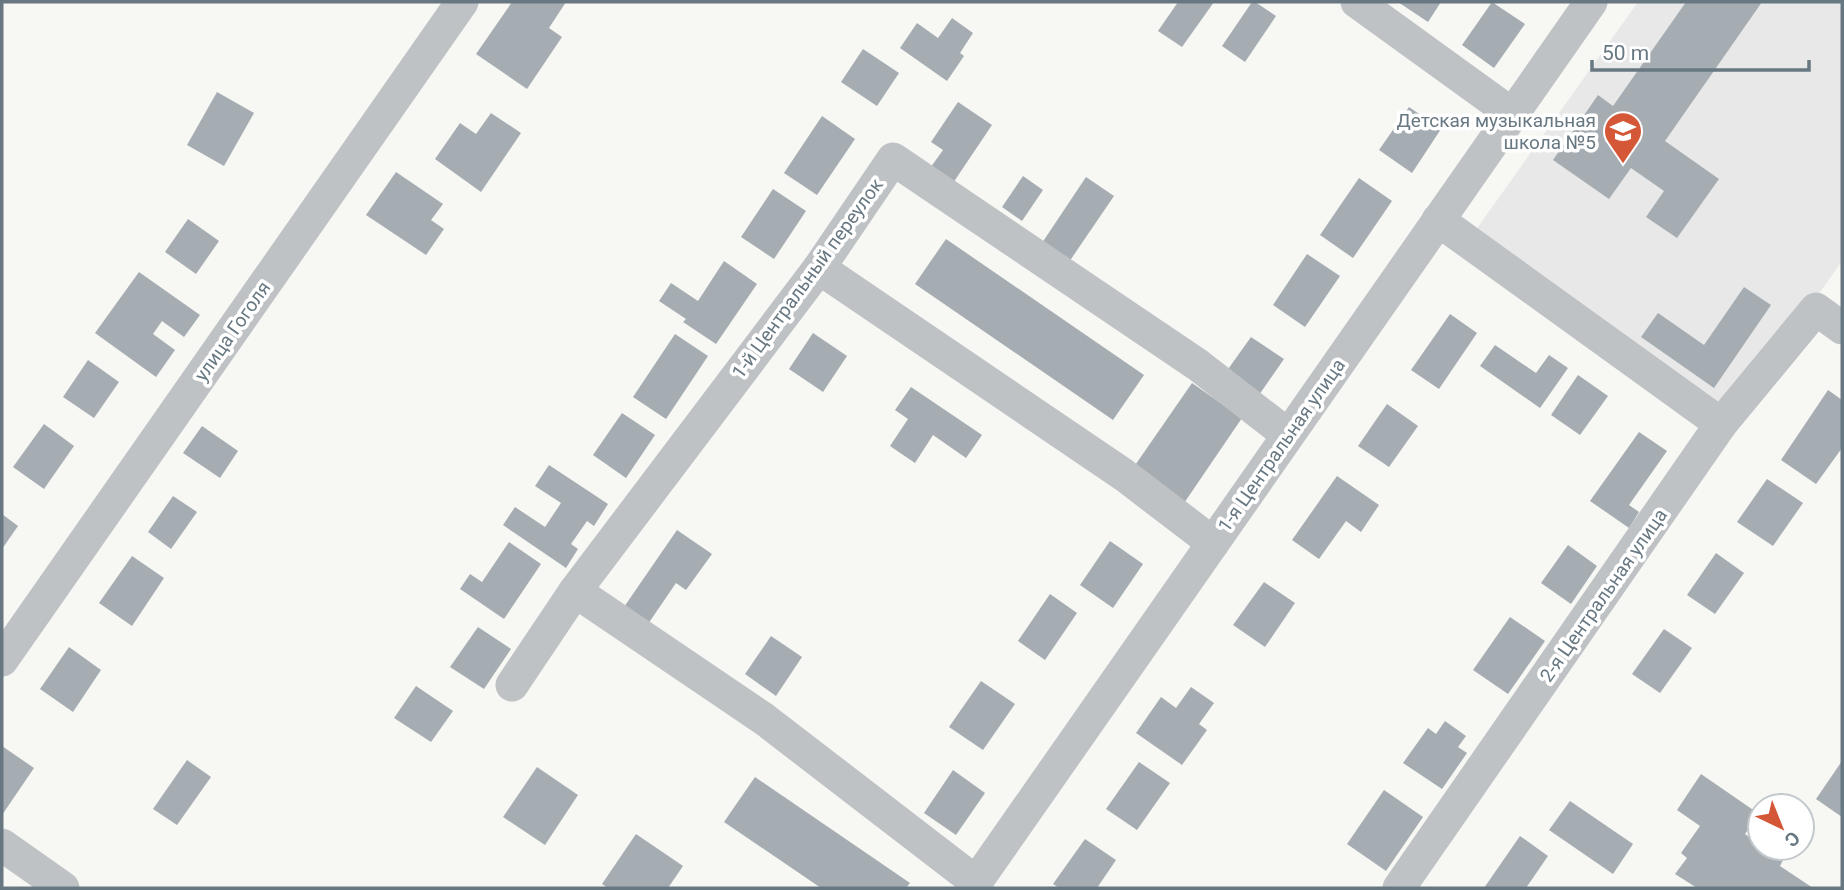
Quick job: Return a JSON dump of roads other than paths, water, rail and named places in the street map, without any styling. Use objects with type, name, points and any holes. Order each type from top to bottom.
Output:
[{"type":"street","name":"улица Гоголя","points":[[2,660],[462,2]]},
{"type":"street","points":[[1357,2],[1512,114]]},
{"type":"street","name":"1-я Центральная улица","points":[[974,885],[1591,2]]},
{"type":"street","name":"1-й Центральный переулок","points":[[512,685],[575,591],[819,268],[893,159],[1198,365],[1288,435]]},
{"type":"street","points":[[1438,220],[1721,424]]},
{"type":"street","points":[[819,268],[1124,474],[1213,543]]},
{"type":"street","name":"2-я Центральная улица","points":[[1399,888],[1721,424],[1816,309],[1842,328]]},
{"type":"street","points":[[575,591],[764,719],[974,885]]},
{"type":"street","points":[[2,845],[63,888]]},
{"type":"place","name":"Детская музыкальная школа №5","points":[[1623,165]]}]
